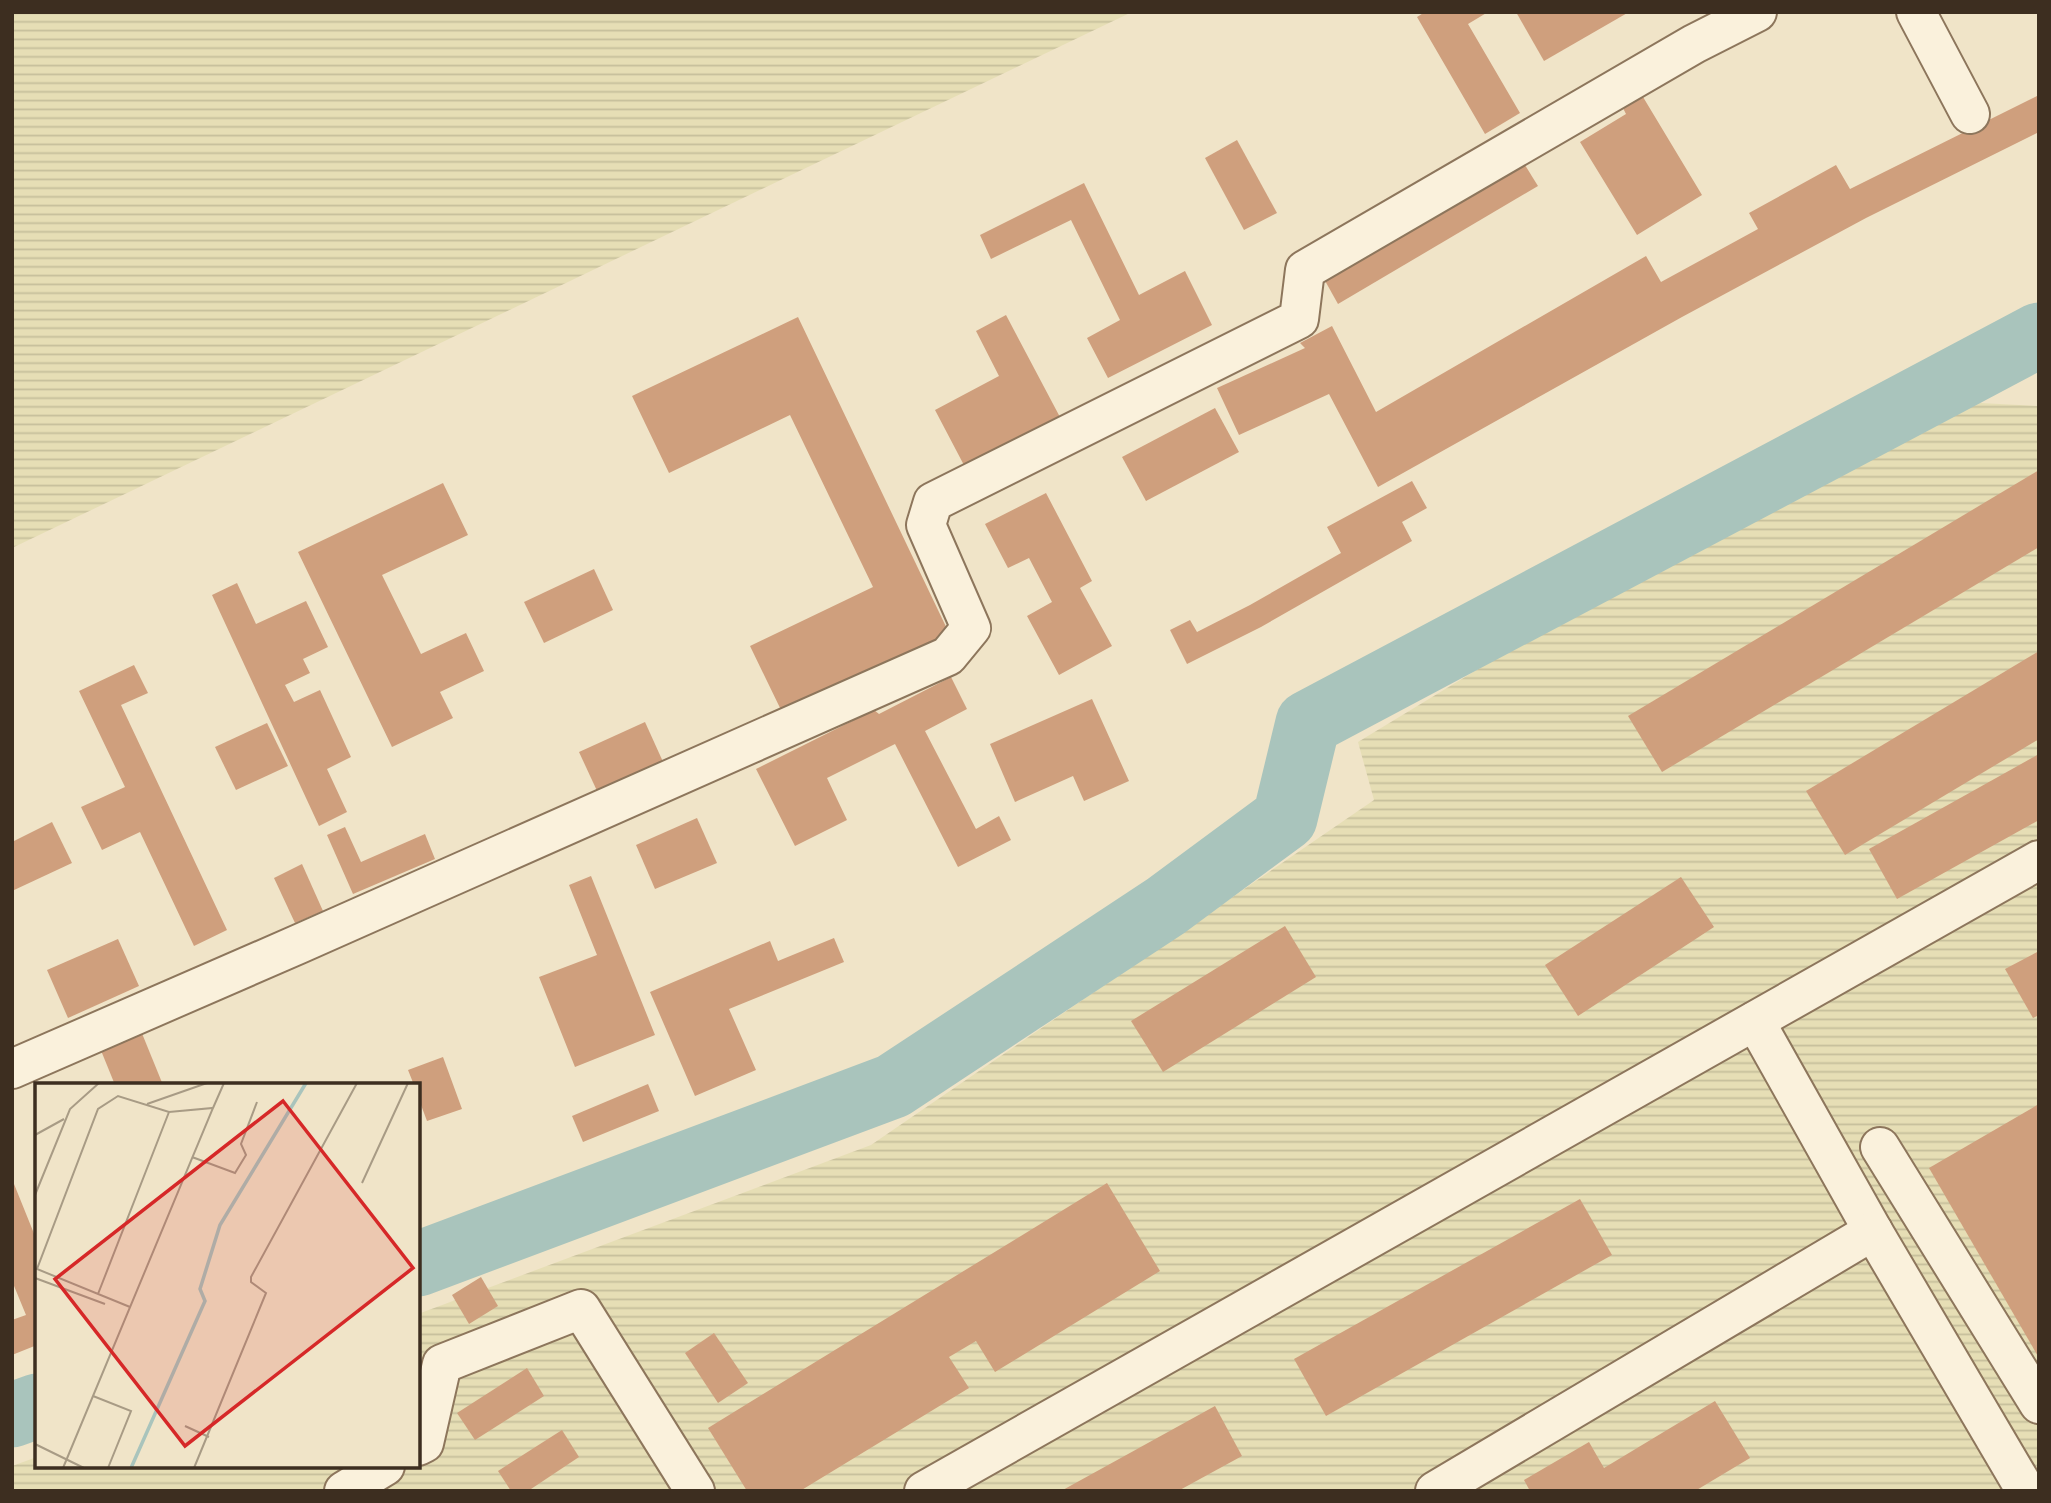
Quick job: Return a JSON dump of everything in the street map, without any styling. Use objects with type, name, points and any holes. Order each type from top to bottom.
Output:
[{"type":"street","points":[[12,1069],[948,656],[971,628],[926,525],[933,502],[1298,319],[1305,270],[1694,44],[1757,12]]},
{"type":"street","points":[[1916,12],[1970,114]]},
{"type":"street","points":[[924,1491],[2039,860]]},
{"type":"street","points":[[1755,1021],[1873,1231],[2026,1491]]},
{"type":"street","points":[[1880,1147],[2039,1404]]},
{"type":"street","points":[[1435,1491],[1873,1231]]},
{"type":"street","points":[[420,1445],[424,1443],[442,1364],[581,1308],[695,1491]]},
{"type":"street","points":[[344,1491],[382,1468]]},
{"type":"shaded area","points":[[12,12],[1132,12],[12,548]]},
{"type":"shaded area","points":[[1921,400],[2039,406],[2039,1491],[12,1491],[12,1466],[35,1458],[35,1468],[420,1468],[420,1313],[871,1145],[1374,800],[1358,742]]},
{"type":"building","points":[[1425,12],[1488,12],[1468,24],[1520,113],[1485,134],[1417,17]]},
{"type":"building","points":[[1516,12],[1629,12],[1544,61]]},
{"type":"building","points":[[1640,92],[1702,195],[1637,235],[1580,142],[1626,114],[1621,104]]},
{"type":"building","points":[[2039,95],[2039,132],[1866,218],[1682,317],[1378,487],[1329,394],[1239,435],[1217,388],[1305,348],[1300,343],[1332,326],[1376,412],[1646,256],[1661,282],[1758,229],[1749,213],[1836,165],[1850,189]]},
{"type":"building","points":[[1237,140],[1277,213],[1244,230],[1205,158]]},
{"type":"building","points":[[1523,162],[1538,186],[1338,304],[1324,279]]},
{"type":"building","points":[[1084,183],[1139,295],[1185,271],[1212,325],[1108,378],[1087,338],[1120,320],[1071,220],[991,259],[980,235]]},
{"type":"building","points":[[1006,315],[1061,419],[966,469],[935,410],[999,376],[976,331]]},
{"type":"building","points":[[798,317],[949,633],[782,712],[750,646],[873,587],[790,415],[669,473],[632,396]]},
{"type":"building","points":[[1215,408],[1239,452],[1146,501],[1122,457]]},
{"type":"building","points":[[2039,470],[2039,547],[1662,772],[1628,716]]},
{"type":"building","points":[[1412,481],[1427,508],[1402,522],[1412,541],[1261,627],[1187,664],[1170,630],[1190,620],[1197,632],[1341,553],[1327,527]]},
{"type":"building","points":[[443,483],[468,535],[382,575],[421,654],[466,633],[484,671],[440,692],[453,718],[392,747],[298,552]]},
{"type":"building","points":[[1046,493],[1092,581],[1080,588],[1112,646],[1059,675],[1027,616],[1052,602],[1029,558],[1008,568],[985,524]]},
{"type":"building","points":[[594,569],[613,610],[544,643],[524,602]]},
{"type":"building","points":[[237,583],[256,624],[306,601],[328,647],[303,659],[310,673],[285,685],[294,702],[320,690],[351,757],[327,769],[347,812],[319,826],[212,595]]},
{"type":"building","points":[[2039,651],[2039,739],[1845,855],[1806,791]]},
{"type":"building","points":[[134,665],[148,693],[121,705],[227,930],[194,946],[140,832],[102,850],[81,807],[125,787],[79,691]]},
{"type":"building","points":[[951,677],[967,709],[925,731],[976,829],[999,816],[1011,840],[958,867],[895,744],[827,778],[847,820],[795,846],[756,769],[874,710],[879,714]]},
{"type":"building","points":[[1092,699],[1129,781],[1084,801],[1073,776],[1015,802],[990,744]]},
{"type":"building","points":[[645,722],[664,764],[598,793],[579,752]]},
{"type":"building","points":[[267,723],[288,766],[236,790],[215,747]]},
{"type":"building","points":[[2039,754],[2039,820],[1897,899],[1869,849]]},
{"type":"building","points":[[697,818],[717,863],[655,889],[636,845]]},
{"type":"building","points":[[52,822],[72,863],[12,891],[12,842]]},
{"type":"building","points":[[345,827],[361,862],[425,834],[435,859],[353,894],[327,835]]},
{"type":"building","points":[[302,864],[323,911],[295,923],[274,878]]},
{"type":"building","points":[[591,876],[655,1035],[575,1067],[539,977],[597,955],[569,885]]},
{"type":"building","points":[[1681,877],[1714,927],[1578,1016],[1545,965]]},
{"type":"building","points":[[1285,926],[1316,977],[1163,1072],[1131,1021]]},
{"type":"building","points":[[834,938],[844,962],[729,1009],[756,1070],[695,1096],[650,992],[770,941],[778,961]]},
{"type":"building","points":[[118,939],[139,986],[68,1018],[47,970]]},
{"type":"building","points":[[2039,951],[2039,1015],[2033,1018],[2005,969]]},
{"type":"building","points":[[141,1031],[162,1083],[114,1083],[100,1048]]},
{"type":"building","points":[[443,1057],[462,1109],[427,1121],[420,1102],[420,1083],[413,1083],[408,1070]]},
{"type":"building","points":[[648,1084],[659,1111],[583,1142],[572,1116]]},
{"type":"building","points":[[2039,1104],[2039,1358],[1929,1168]]},
{"type":"building","points":[[12,1179],[35,1236],[35,1346],[12,1355],[12,1320],[26,1315],[12,1281]]},
{"type":"building","points":[[1107,1183],[1160,1271],[995,1372],[976,1341],[949,1357],[969,1388],[800,1491],[747,1491],[708,1428]]},
{"type":"building","points":[[1580,1199],[1612,1255],[1326,1416],[1294,1359]]},
{"type":"building","points":[[481,1277],[498,1306],[469,1324],[452,1295]]},
{"type":"building","points":[[714,1333],[748,1383],[718,1403],[685,1353]]},
{"type":"building","points":[[527,1368],[544,1396],[475,1440],[457,1413]]},
{"type":"building","points":[[1715,1401],[1750,1458],[1695,1491],[1530,1491],[1524,1480],[1589,1442],[1604,1468]]},
{"type":"building","points":[[1215,1406],[1242,1456],[1178,1491],[1061,1491]]},
{"type":"building","points":[[562,1430],[579,1457],[528,1491],[511,1491],[498,1471]]},
{"type":"waterway","points":[[420,1263],[893,1086],[1166,906],[1285,818],[1308,723],[2039,335]]},
{"type":"waterway","points":[[12,1415],[35,1407]]}]
